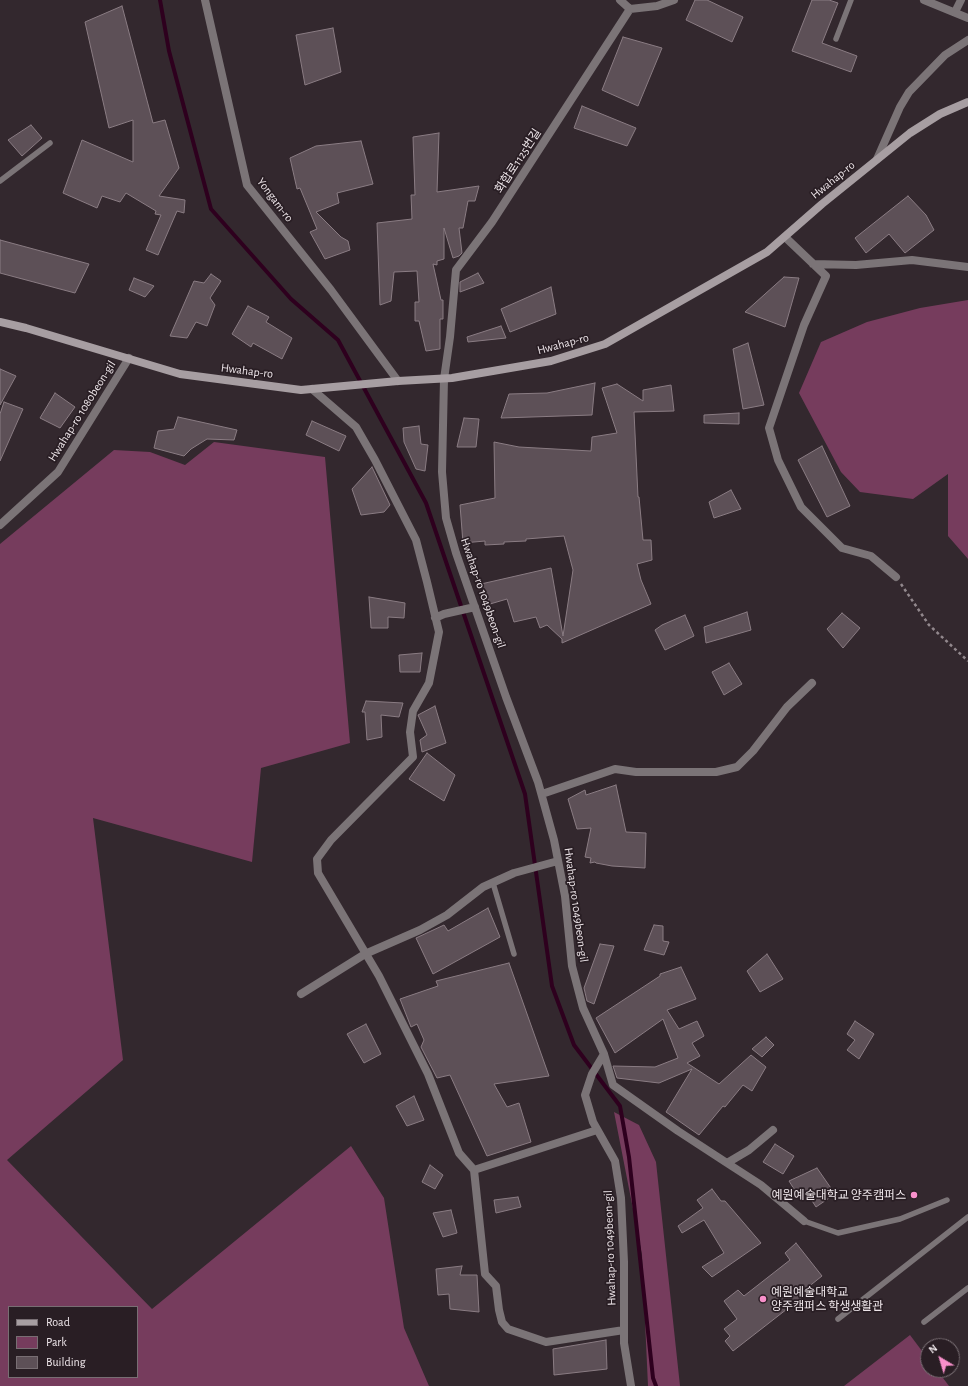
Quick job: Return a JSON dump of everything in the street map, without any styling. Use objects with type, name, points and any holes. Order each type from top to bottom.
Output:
[{"type":"main road","name":"Hwahap-ro","points":[[129,358],[180,374],[302,390],[398,381],[444,379],[551,361],[606,344],[767,252],[822,204],[910,133],[940,114],[968,102]]},
{"type":"main road","points":[[0,322],[26,328],[129,358]]},
{"type":"street","name":"Yongam-ro","points":[[205,0],[247,185],[331,290],[398,381]]},
{"type":"street","points":[[620,0],[630,9],[657,6],[674,0]]},
{"type":"street","points":[[924,0],[968,18]]},
{"type":"street","points":[[955,12],[961,0]]},
{"type":"street","name":"화합로1125번길","points":[[444,379],[450,338],[456,270],[492,222],[630,9]]},
{"type":"street","points":[[878,159],[900,107],[909,92],[945,55],[968,40]]},
{"type":"street","points":[[784,237],[826,276],[804,325],[769,428],[778,460],[800,507],[842,548],[871,556],[896,577]]},
{"type":"street","points":[[814,264],[856,265],[912,260],[968,267]]},
{"type":"street","name":"Hwahap-ro 1080beon-gil","points":[[0,525],[58,472],[129,358]]},
{"type":"street","name":"Hwahap-ro 1049beon-gil","points":[[444,379],[442,472],[446,518],[473,607],[542,794],[554,840],[565,896],[572,966],[584,1008],[604,1054],[592,1074],[584,1095],[593,1122],[615,1161],[621,1198],[624,1262],[624,1343],[631,1386]]},
{"type":"street","points":[[312,389],[356,427],[375,460],[416,540],[439,632],[428,683],[414,711],[410,732],[413,757],[331,840],[317,859],[318,873],[379,976],[428,1074],[459,1153],[474,1170],[485,1274],[496,1286],[502,1322],[508,1329],[546,1342],[624,1330]]},
{"type":"street","points":[[435,618],[444,614],[473,607]]},
{"type":"street","points":[[542,794],[615,769],[636,772],[716,772],[737,767],[753,751],[787,707],[812,683]]},
{"type":"street","points":[[301,994],[365,954],[420,930],[447,915],[483,887],[514,873],[558,861]]},
{"type":"street","points":[[604,1054],[613,1085],[678,1131],[762,1185],[804,1221]]},
{"type":"street","points":[[474,1170],[598,1130]]},
{"type":"street","points":[[727,1163],[749,1150],[773,1130]]},
{"type":"lane","points":[[836,39],[851,0]]},
{"type":"lane","points":[[0,181],[50,143]]},
{"type":"lane","points":[[493,883],[514,954]]},
{"type":"lane","points":[[804,1221],[838,1233],[900,1219],[947,1200]]},
{"type":"lane","points":[[838,1319],[968,1217]]},
{"type":"lane","points":[[924,1322],[968,1288]]},
{"type":"path","points":[[896,577],[929,625],[968,662]]},
{"type":"green space","points":[[968,300],[968,559],[948,536],[948,474],[913,499],[860,492],[841,472],[799,393],[821,342],[867,322],[920,308]]},
{"type":"green space","points":[[214,442],[325,457],[350,743],[261,768],[252,862],[93,818],[123,1060],[7,1160],[152,1309],[351,1146],[384,1198],[404,1328],[429,1386],[0,1386],[0,544],[114,450],[150,452],[185,465]]},
{"type":"green space","points":[[614,1112],[639,1125],[656,1162],[680,1386],[648,1386],[642,1255]]},
{"type":"green space","points":[[910,1335],[920,1348],[920,1378],[943,1378],[949,1386],[844,1386]]},
{"type":"building","points":[[695,0],[707,0],[743,17],[732,42],[686,20]]},
{"type":"building","points":[[812,0],[829,0],[838,3],[822,43],[857,56],[851,72],[792,51]]},
{"type":"building","points":[[122,6],[153,123],[165,120],[179,168],[159,196],[185,200],[184,213],[177,211],[158,255],[146,250],[161,215],[155,214],[156,211],[126,193],[120,202],[102,196],[97,208],[63,193],[82,140],[133,162],[133,120],[109,128],[85,22]]},
{"type":"building","points":[[333,28],[341,72],[305,85],[296,35]]},
{"type":"building","points":[[623,37],[662,48],[638,106],[602,90]]},
{"type":"building","points":[[582,106],[636,128],[627,146],[574,128]]},
{"type":"building","points":[[31,125],[42,138],[22,156],[8,140]]},
{"type":"building","points":[[439,133],[437,192],[479,186],[475,201],[468,201],[463,228],[459,228],[462,253],[459,256],[453,258],[444,228],[444,259],[437,261],[437,265],[433,264],[441,300],[443,300],[443,319],[440,319],[440,349],[426,351],[419,321],[415,321],[415,302],[419,302],[417,271],[394,272],[391,301],[380,305],[377,223],[412,219],[411,195],[415,195],[413,137]]},
{"type":"building","points":[[361,141],[373,184],[337,193],[339,203],[316,212],[341,237],[348,241],[350,250],[325,259],[310,232],[317,229],[300,188],[297,189],[290,158],[316,146]]},
{"type":"building","points":[[908,196],[926,215],[934,230],[905,253],[889,234],[866,253],[855,238]]},
{"type":"building","points":[[0,240],[89,264],[75,293],[0,273]]},
{"type":"building","points":[[478,273],[484,283],[460,292],[460,282]]},
{"type":"building","points":[[211,274],[221,281],[210,298],[215,305],[207,326],[196,322],[187,338],[170,336],[194,281],[204,283]]},
{"type":"building","points":[[784,277],[799,278],[785,327],[745,312]]},
{"type":"building","points":[[134,278],[154,286],[145,297],[129,290]]},
{"type":"building","points":[[551,287],[556,314],[510,332],[501,309]]},
{"type":"building","points":[[248,306],[269,317],[266,322],[292,338],[282,359],[253,343],[251,347],[232,334]]},
{"type":"building","points":[[501,326],[506,338],[468,342],[467,337]]},
{"type":"building","points":[[748,343],[764,405],[743,409],[733,349]]},
{"type":"building","points":[[0,369],[16,376],[0,405]]},
{"type":"building","points":[[595,383],[592,415],[501,418],[509,394],[547,393]]},
{"type":"building","points":[[617,384],[643,401],[643,390],[671,385],[674,411],[634,412],[638,497],[643,540],[651,540],[652,560],[637,564],[641,580],[651,604],[562,643],[562,639],[547,625],[540,628],[536,617],[514,622],[507,599],[490,604],[481,584],[551,568],[563,636],[573,570],[564,536],[526,539],[526,541],[504,542],[504,544],[485,545],[485,541],[463,543],[460,505],[495,498],[494,442],[519,447],[591,451],[592,437],[617,433],[602,388]]},
{"type":"building","points":[[55,393],[75,407],[60,428],[40,418]]},
{"type":"building","points":[[4,402],[23,409],[0,461],[0,414]]},
{"type":"building","points":[[739,413],[739,424],[704,423],[704,415]]},
{"type":"building","points":[[178,417],[237,430],[234,440],[207,439],[191,449],[184,456],[154,448],[158,431],[174,429]]},
{"type":"building","points":[[464,418],[479,419],[476,447],[457,447]]},
{"type":"building","points":[[312,421],[346,436],[339,451],[306,435]]},
{"type":"building","points":[[419,426],[421,444],[428,445],[425,471],[416,469],[404,442],[403,428]]},
{"type":"building","points":[[822,446],[850,506],[827,517],[798,460]]},
{"type":"building","points":[[372,467],[390,505],[384,512],[361,515],[352,489]]},
{"type":"building","points":[[731,490],[741,509],[714,518],[709,502]]},
{"type":"building","points":[[369,597],[405,603],[404,618],[388,617],[388,628],[371,628]]},
{"type":"building","points":[[747,612],[751,630],[706,643],[704,627]]},
{"type":"building","points":[[842,613],[860,628],[843,648],[827,629]]},
{"type":"building","points":[[685,615],[694,636],[665,650],[655,630],[662,625]]},
{"type":"building","points":[[422,653],[420,672],[400,672],[399,655]]},
{"type":"building","points":[[729,663],[742,684],[724,695],[712,672]]},
{"type":"building","points":[[366,701],[403,703],[399,717],[381,715],[382,737],[367,740],[365,712],[362,712]]},
{"type":"building","points":[[435,706],[446,743],[422,752],[420,740],[427,735],[418,715]]},
{"type":"building","points":[[427,753],[455,775],[444,801],[409,779]]},
{"type":"building","points":[[616,785],[626,832],[646,833],[645,868],[612,866],[595,862],[590,863],[591,858],[585,857],[591,828],[577,829],[568,799],[585,790],[586,795]]},
{"type":"building","points":[[488,908],[500,937],[433,974],[416,938],[444,925],[448,931]]},
{"type":"building","points":[[654,925],[663,926],[663,941],[669,942],[664,955],[644,950]]},
{"type":"building","points":[[600,944],[614,946],[594,1004],[587,1001],[584,988]]},
{"type":"building","points":[[767,954],[783,979],[760,992],[747,971]]},
{"type":"building","points":[[509,963],[549,1076],[494,1084],[507,1107],[519,1103],[531,1142],[487,1156],[450,1075],[437,1078],[421,1047],[424,1040],[417,1024],[411,1027],[400,999],[438,986],[436,981]]},
{"type":"building","points":[[681,967],[696,999],[667,1010],[679,1029],[697,1021],[704,1036],[692,1043],[700,1056],[687,1063],[719,1084],[751,1055],[766,1067],[752,1091],[743,1085],[699,1135],[666,1112],[692,1069],[659,1083],[617,1078],[613,1066],[655,1067],[678,1058],[663,1019],[615,1053],[596,1018],[660,976],[660,974]]},
{"type":"building","points":[[855,1021],[874,1034],[859,1059],[847,1050],[855,1040],[847,1034]]},
{"type":"building","points":[[366,1024],[381,1054],[364,1063],[347,1034]]},
{"type":"building","points":[[766,1037],[774,1045],[762,1057],[752,1049]]},
{"type":"building","points":[[414,1096],[424,1120],[407,1126],[396,1106]]},
{"type":"building","points":[[775,1144],[794,1156],[783,1174],[763,1162]]},
{"type":"building","points":[[430,1165],[443,1175],[435,1189],[422,1182]]},
{"type":"building","points":[[817,1168],[835,1194],[816,1207],[807,1193],[799,1197],[789,1181]]},
{"type":"building","points":[[712,1189],[721,1201],[725,1201],[761,1243],[712,1277],[702,1267],[724,1253],[704,1220],[682,1233],[678,1226],[703,1208],[697,1200]]},
{"type":"building","points":[[518,1197],[521,1207],[496,1213],[494,1200]]},
{"type":"building","points":[[451,1210],[457,1233],[443,1237],[433,1213]]},
{"type":"building","name":"예원예술대학교 양주캠퍼스 학생생활관","points":[[796,1243],[822,1276],[802,1292],[805,1295],[733,1351],[725,1341],[730,1336],[724,1329],[737,1319],[724,1301],[738,1290],[744,1296],[790,1260],[785,1253]]},
{"type":"building","points":[[462,1266],[460,1275],[477,1275],[479,1312],[450,1309],[449,1294],[438,1295],[436,1269]]},
{"type":"building","points":[[606,1340],[607,1369],[554,1375],[553,1349]]},
{"type":"waterway","points":[[160,0],[169,51],[211,209],[291,299],[338,340],[426,503],[525,794],[552,986],[574,1045],[620,1106],[629,1157],[653,1378],[656,1386]]},
{"type":"place","name":"예원예술대학교 양주캠퍼스","points":[[914,1195]]},
{"type":"place","name":"예원예술대학교 양주캠퍼스 학생생활관","points":[[763,1299]]}]
